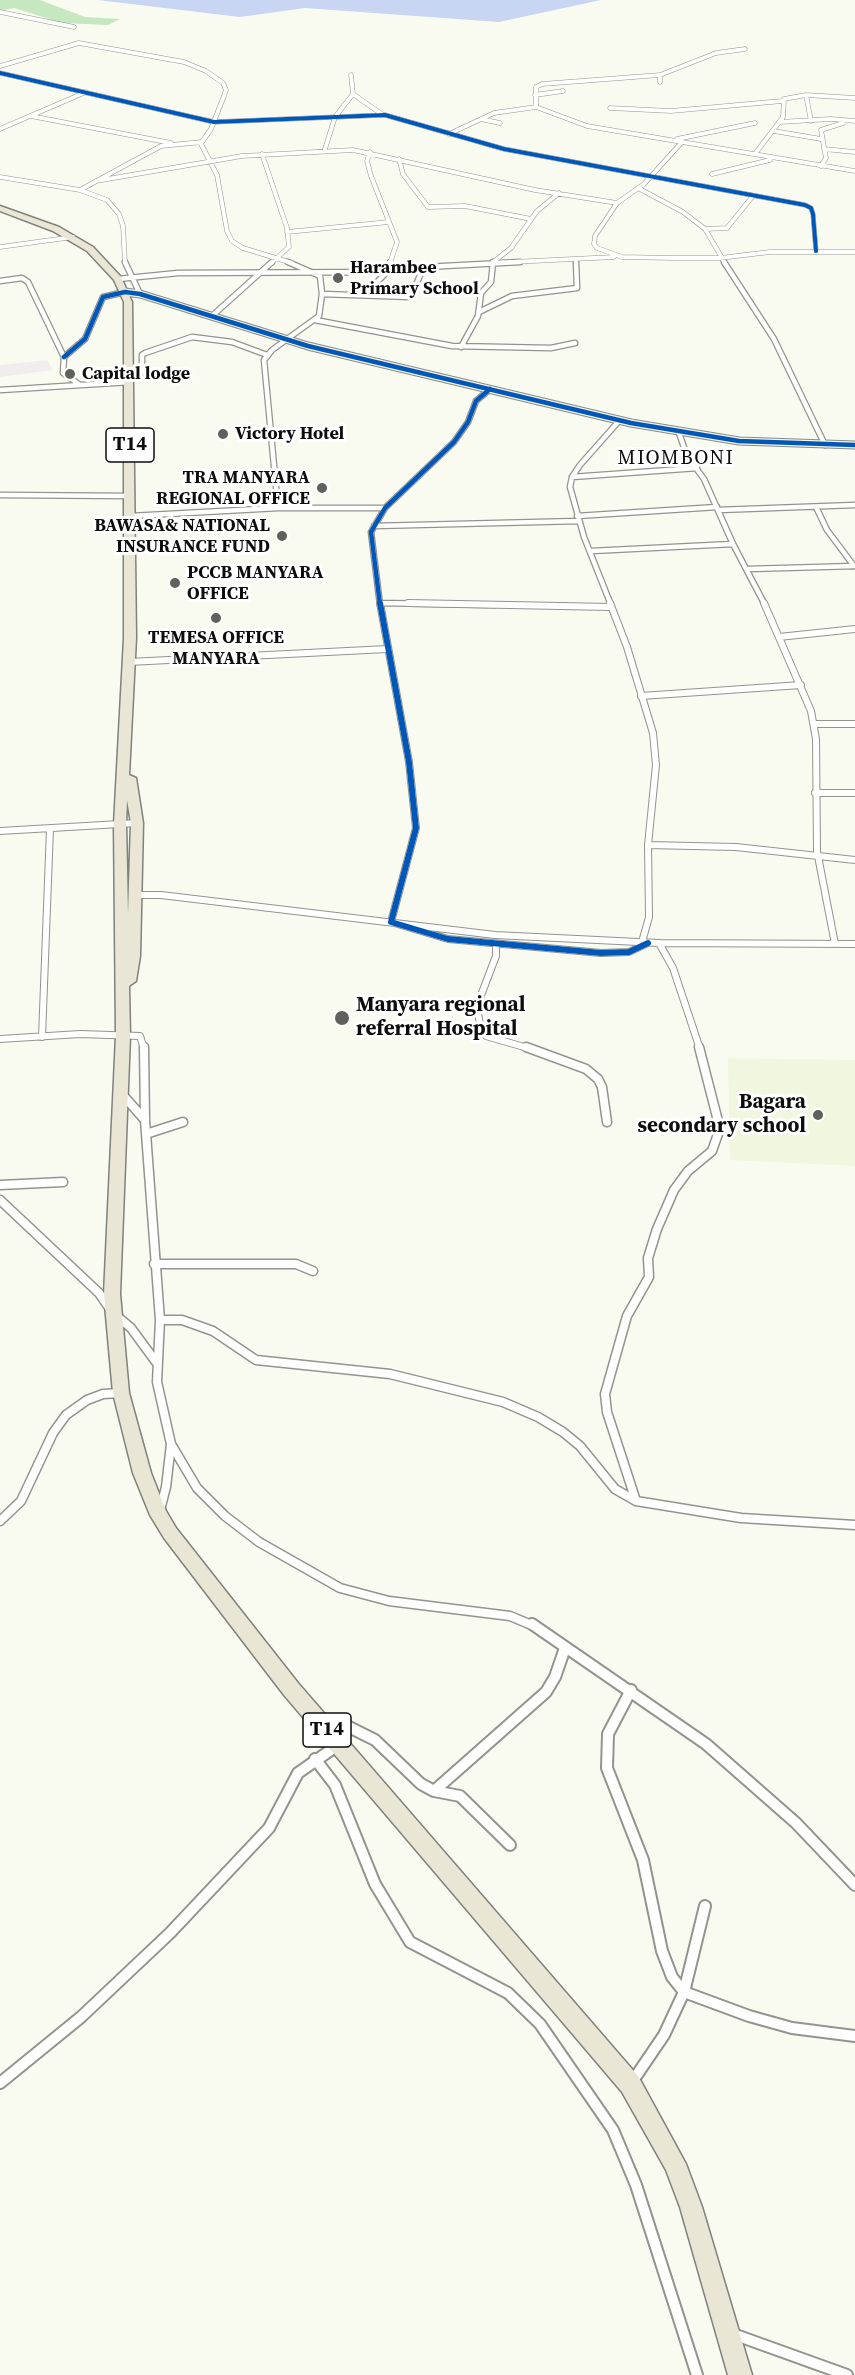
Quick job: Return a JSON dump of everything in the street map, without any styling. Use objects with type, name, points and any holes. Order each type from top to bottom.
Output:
[{"type":"highway","name":"T14","points":[[0,208],[73,237],[100,257],[118,279],[128,302],[132,496],[126,754],[120,824],[134,956],[122,1017],[112,1312],[121,1393],[142,1473],[159,1515],[223,1603],[317,1719],[630,2084],[679,2175],[740,2375]]},
{"type":"highway","name":"T14","points":[[126,754],[137,823],[128,895]]},
{"type":"street","points":[[1,13],[74,27]]},
{"type":"street","points":[[0,66],[78,44],[175,59],[206,71],[223,83],[226,90],[209,133],[200,142],[172,143],[31,116]]},
{"type":"street","points":[[536,107],[538,102],[535,94],[536,87],[542,84],[660,75],[716,53],[745,49]]},
{"type":"street","points":[[0,73],[214,122],[385,116],[504,149],[811,208],[816,251]]},
{"type":"street","points":[[325,149],[335,117],[353,94],[351,75]]},
{"type":"street","points":[[660,75],[660,82]]},
{"type":"street","points":[[535,94],[562,91]]},
{"type":"street","points":[[0,129],[86,92]]},
{"type":"street","points":[[353,94],[385,116]]},
{"type":"street","points":[[806,95],[811,121]]},
{"type":"street","points":[[610,108],[671,111],[783,101],[787,98],[806,95],[855,98]]},
{"type":"street","points":[[754,154],[779,122],[784,112],[783,101]]},
{"type":"street","points":[[449,134],[480,119],[507,110],[536,107],[574,123],[855,171]]},
{"type":"street","points":[[480,119],[500,123]]},
{"type":"street","points":[[779,122],[835,119],[853,121]]},
{"type":"street","points":[[821,166],[826,158],[821,139],[823,128],[853,121]]},
{"type":"street","points":[[673,140],[755,123]]},
{"type":"street","points":[[774,131],[821,139]]},
{"type":"street","points":[[200,142],[220,182],[230,238],[238,246],[275,257],[316,272],[320,276],[321,313],[315,320],[267,355],[263,367],[277,479],[278,508]]},
{"type":"street","points":[[622,257],[601,250],[593,241],[616,203],[638,188],[682,142]]},
{"type":"street","points":[[80,190],[161,146],[172,143]]},
{"type":"street","points":[[96,181],[210,161],[325,149],[370,152],[616,203]]},
{"type":"street","points":[[824,149],[855,152]]},
{"type":"street","points":[[356,295],[374,285],[387,271],[397,242],[369,170],[367,161],[370,152]]},
{"type":"street","points":[[212,316],[257,273],[289,247],[287,232],[262,154]]},
{"type":"street","points":[[712,174],[778,158]]},
{"type":"street","points":[[399,159],[403,174],[428,207],[472,207],[531,219]]},
{"type":"street","points":[[0,177],[80,190],[107,200],[119,214],[123,226],[125,265],[140,294]]},
{"type":"street","points":[[638,188],[684,212],[705,229],[714,242],[720,258],[774,339],[825,445]]},
{"type":"street","points":[[492,263],[511,248],[531,219],[559,193]]},
{"type":"street","points":[[705,229],[728,228],[752,197]]},
{"type":"street","points":[[287,232],[389,222]]},
{"type":"street","points":[[0,247],[73,237]]},
{"type":"street","points":[[118,279],[178,273],[387,271],[622,257],[720,258],[770,252],[855,252]]},
{"type":"street","points":[[479,312],[512,296],[578,288],[576,260]]},
{"type":"street","points":[[461,347],[462,341],[479,312],[482,293],[490,285],[493,277],[492,263]]},
{"type":"street","points":[[322,294],[411,297],[423,268]]},
{"type":"street","points":[[0,281],[27,279],[64,357],[64,375],[80,385]]},
{"type":"street","points":[[64,357],[85,339],[103,297],[125,292],[140,294],[286,340],[619,421],[678,433],[747,442],[855,445]]},
{"type":"street","points":[[315,320],[461,347],[558,348],[575,343]]},
{"type":"street","points":[[0,390],[130,379],[142,372],[142,355],[192,337],[224,341],[267,355]]},
{"type":"street","points":[[391,922],[416,828],[409,762],[387,649],[370,539],[374,526],[385,508],[454,441],[468,422],[476,401],[490,389]]},
{"type":"street","points":[[391,922],[448,939],[496,944],[616,953],[629,952],[645,942],[649,917],[648,845],[656,757],[653,733],[627,647],[578,518],[570,488],[572,477],[619,421]]},
{"type":"street","points":[[678,433],[687,456],[697,468],[733,544],[748,569],[801,685],[815,724],[818,856],[835,944]]},
{"type":"street","points":[[572,477],[697,468]]},
{"type":"street","points":[[0,495],[132,496]]},
{"type":"street","points":[[374,526],[578,518],[717,509],[855,505]]},
{"type":"street","points":[[816,507],[827,530],[854,566]]},
{"type":"street","points":[[131,516],[278,508],[385,508]]},
{"type":"street","points":[[591,551],[733,544]]},
{"type":"street","points":[[748,569],[854,566]]},
{"type":"street","points":[[380,603],[611,607]]},
{"type":"street","points":[[779,637],[855,629]]},
{"type":"street","points":[[129,662],[387,649]]},
{"type":"street","points":[[641,696],[801,685]]},
{"type":"street","points":[[815,724],[855,724]]},
{"type":"street","points":[[815,793],[855,793]]},
{"type":"street","points":[[0,831],[137,823]]},
{"type":"street","points":[[42,1037],[50,829]]},
{"type":"street","points":[[648,845],[736,848],[855,860]]},
{"type":"street","points":[[128,895],[161,895],[495,935],[659,943],[855,944]]},
{"type":"street","points":[[636,1501],[606,1412],[605,1394],[627,1316],[649,1277],[648,1258],[657,1229],[674,1190],[688,1171],[712,1151],[718,1134],[718,1121],[702,1056],[673,968],[659,943]]},
{"type":"street","points":[[496,944],[496,956],[480,998],[478,1014],[481,1029],[486,1036],[549,1054],[586,1069],[598,1079],[602,1087],[607,1122]]},
{"type":"street","points":[[0,1040],[80,1034],[140,1036],[144,1042],[145,1120],[160,1320],[156,1362],[159,1396],[171,1444],[186,1473],[208,1501],[259,1542],[340,1588],[365,1596],[418,1606],[510,1616],[527,1621],[631,1690],[706,1744],[761,1790],[855,1885]]},
{"type":"street","points":[[120,1092],[145,1120]]},
{"type":"street","points":[[146,1134],[183,1122]]},
{"type":"street","points":[[0,1185],[63,1182]]},
{"type":"street","points":[[0,1200],[99,1293],[112,1312],[131,1328],[156,1362]]},
{"type":"street","points":[[154,1264],[296,1264],[313,1271]]},
{"type":"street","points":[[160,1320],[182,1320],[213,1331],[256,1360],[390,1374],[503,1402],[538,1417],[563,1432],[580,1446],[615,1489],[636,1501],[741,1518],[855,1525]]},
{"type":"street","points":[[0,1521],[21,1501],[53,1433],[66,1415],[87,1400],[103,1394],[121,1393]]},
{"type":"street","points":[[159,1515],[166,1487],[171,1444]]},
{"type":"street","points":[[434,1791],[546,1692],[555,1677],[565,1648]]},
{"type":"street","points":[[631,1690],[608,1734],[606,1746],[608,1768],[643,1860],[662,1951],[672,1977],[684,1992],[792,2028],[855,2036]]},
{"type":"street","points":[[317,1719],[343,1724],[375,1740],[421,1784],[434,1791],[453,1793],[466,1800],[510,1845]]},
{"type":"street","points":[[0,2083],[121,1981],[252,1849],[269,1828],[283,1797],[298,1773],[339,1744]]},
{"type":"street","points":[[315,1759],[335,1785],[375,1884],[410,1942],[508,1993],[540,2024],[613,2130],[636,2185],[696,2375]]},
{"type":"street","points":[[630,2084],[664,2035],[684,1992],[705,1906]]},
{"type":"street","points":[[725,2331],[847,2375]]},
{"type":"shaded area","points":[[47,360],[53,370],[0,377],[0,365]]},
{"type":"green space","points":[[0,0],[40,0],[85,17],[120,19],[108,25],[62,23],[14,8],[0,11]]},
{"type":"green space","points":[[728,1058],[855,1060],[855,1166],[730,1160]]},
{"type":"water","points":[[98,0],[601,0],[499,22],[305,8],[240,17]]},
{"type":"cycle path","points":[[0,73],[214,122],[385,115],[504,149],[805,205],[811,208],[813,214],[816,251]]},
{"type":"cycle path","points":[[64,357],[85,339],[103,297],[125,292],[140,294],[308,346],[631,423],[739,441],[855,445]]},
{"type":"cycle path","points":[[490,389],[476,401],[468,422],[454,442],[385,508],[371,532],[382,620],[409,762],[416,828],[391,922],[448,939],[601,953],[629,952],[648,943]]},
{"type":"place","name":"Harambee Primary School","points":[[338,278]]},
{"type":"place","name":"Capital lodge","points":[[70,374]]},
{"type":"place","name":"Victory Hotel","points":[[223,434]]},
{"type":"place","name":"TRA MANYARA REGIONAL OFFICE","points":[[322,488]]},
{"type":"place","name":"BAWASA& NATIONAL INSURANCE FUND","points":[[282,536]]},
{"type":"place","name":"PCCB MANYARA OFFICE","points":[[175,583]]},
{"type":"place","name":"TEMESA OFFICE MANYARA","points":[[216,618]]},
{"type":"place","name":"Manyara regional referral Hospital","points":[[342,1018]]},
{"type":"place","name":"Bagara secondary school","points":[[818,1115]]},
{"type":"district","name":"MIOMBONI","points":[[676,459]]}]
